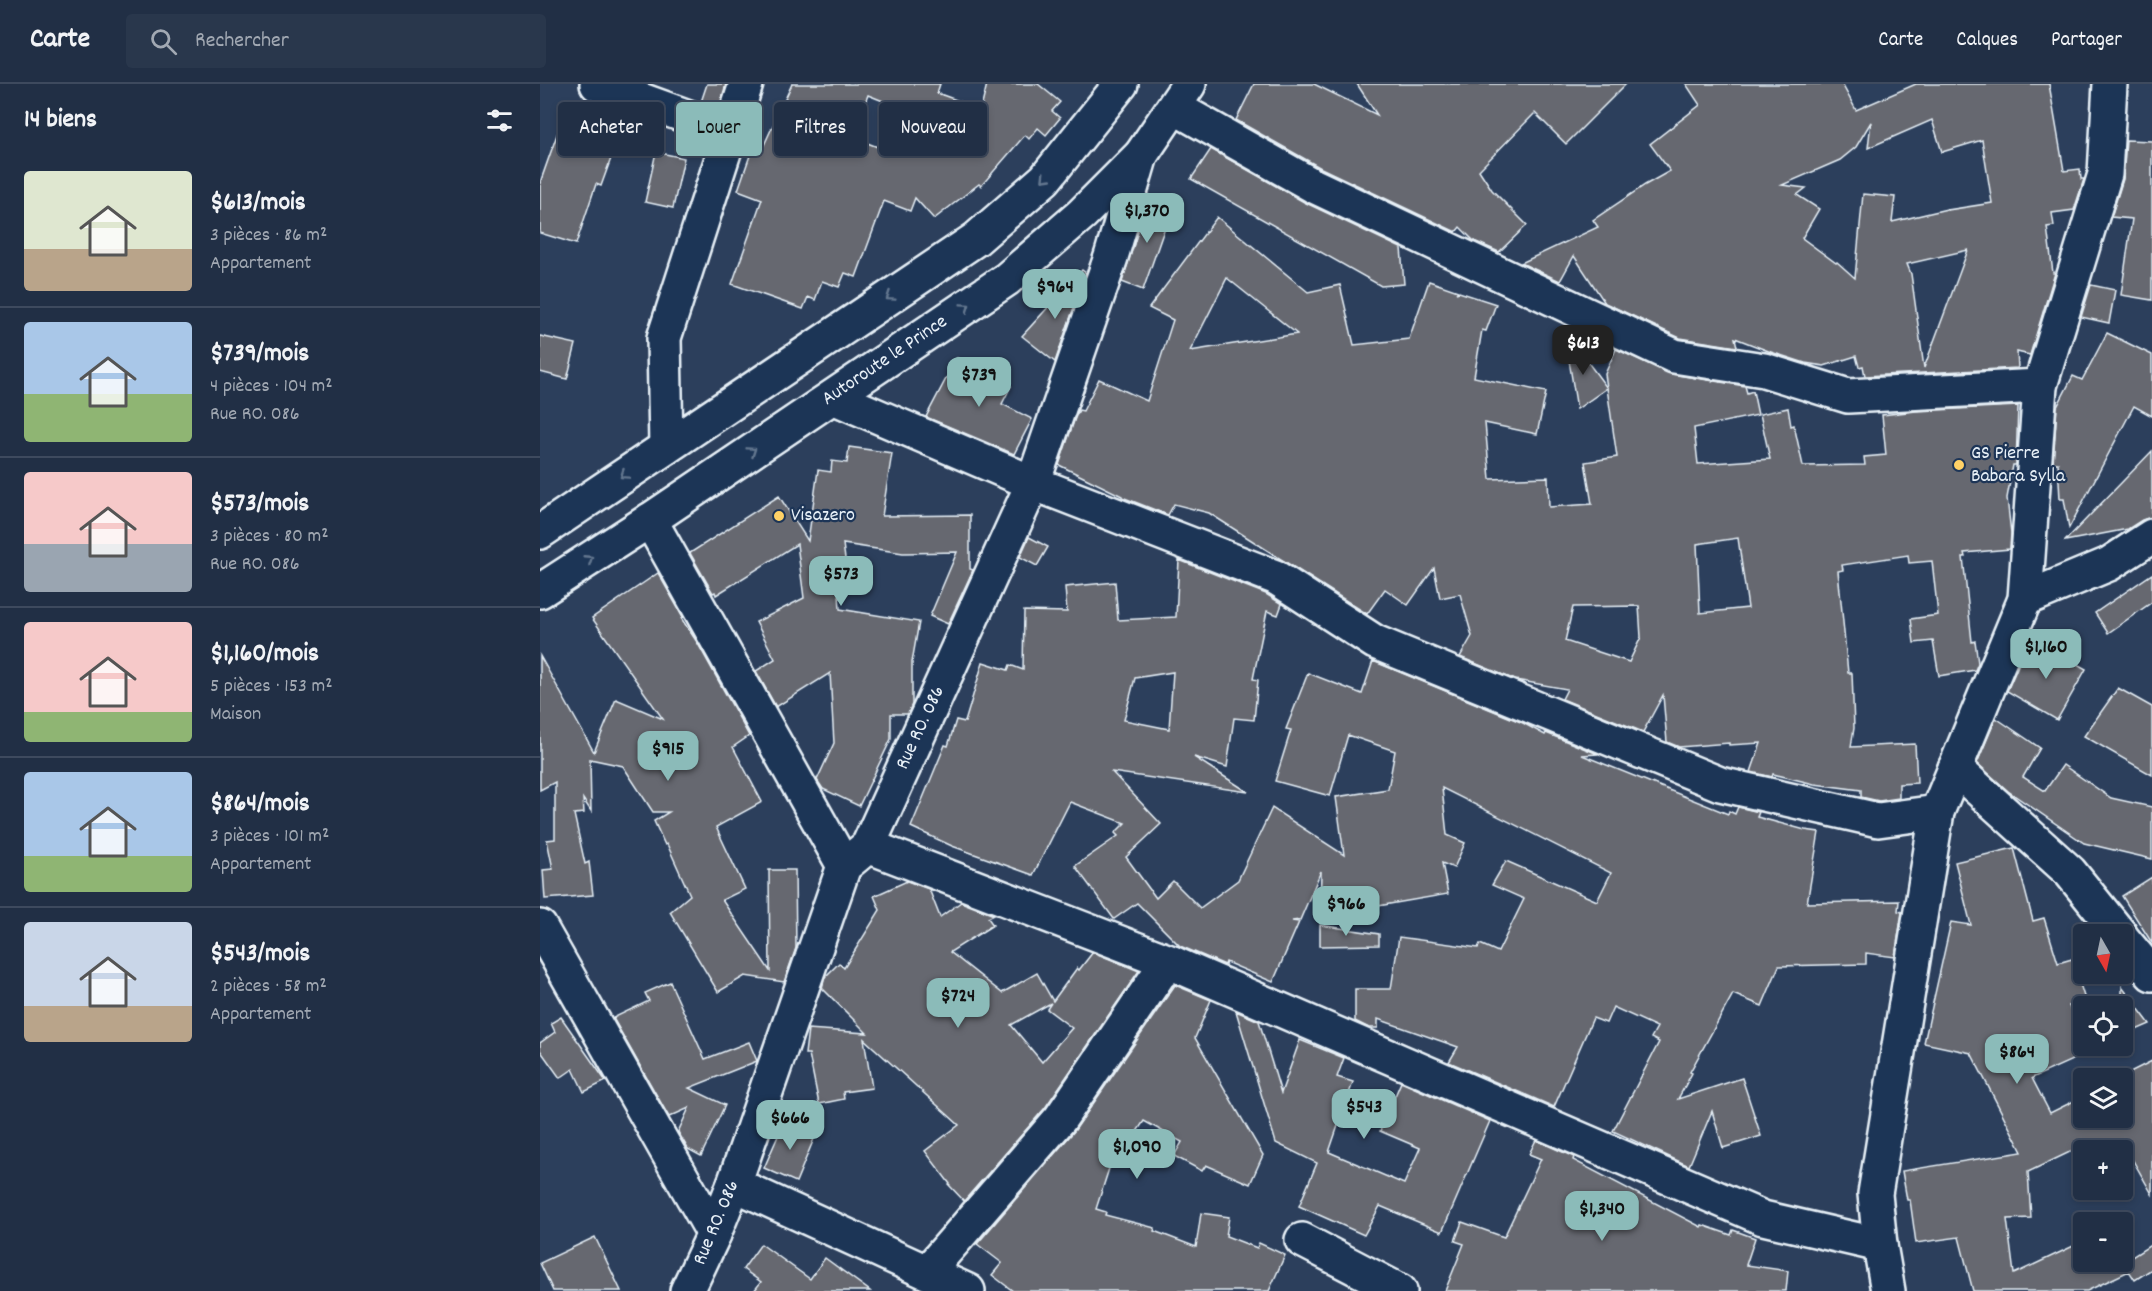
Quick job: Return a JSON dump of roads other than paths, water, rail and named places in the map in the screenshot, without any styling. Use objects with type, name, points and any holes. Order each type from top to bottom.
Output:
[{"type":"street","points":[[597,84],[676,113]]},
{"type":"street","points":[[740,102],[746,84]]},
{"type":"street","points":[[540,532],[976,239],[1045,179],[1121,84]]},
{"type":"street","points":[[1888,1291],[1880,1245],[1875,1194],[1937,812],[2025,599],[2040,386],[2105,174],[2109,84]]},
{"type":"street","points":[[1181,96],[1312,185],[1674,356],[1764,370],[1848,396],[2040,386]]},
{"type":"street","name":"Autoroute le Prince","points":[[540,591],[650,520],[1007,279],[1082,214],[1141,155],[1181,96]]},
{"type":"street","name":"Rue RO. 086","points":[[687,1291],[734,1184],[856,856],[1033,483],[1111,257],[1141,155]]},
{"type":"street","points":[[666,447],[664,338],[722,156]]},
{"type":"street","points":[[833,397],[1033,483],[1275,577],[1375,642],[1720,784],[1878,820],[1937,812]]},
{"type":"street","points":[[650,520],[856,856],[1172,963],[1763,1218],[1880,1245]]},
{"type":"street","points":[[2025,599],[2109,564],[2152,536]]},
{"type":"street","points":[[1955,768],[2070,872],[2111,924]]},
{"type":"street","points":[[540,927],[714,1234]]},
{"type":"street","points":[[2133,951],[2152,974]]},
{"type":"street","points":[[928,1271],[1060,1119],[1159,974],[1172,963]]},
{"type":"street","points":[[734,1184],[968,1291]]},
{"type":"street","points":[[1302,1240],[1400,1291]]},
{"type":"place","name":"GS Pierre Babara Sylla","points":[[1959,465]]},
{"type":"place","name":"Visazero","points":[[779,516]]}]
